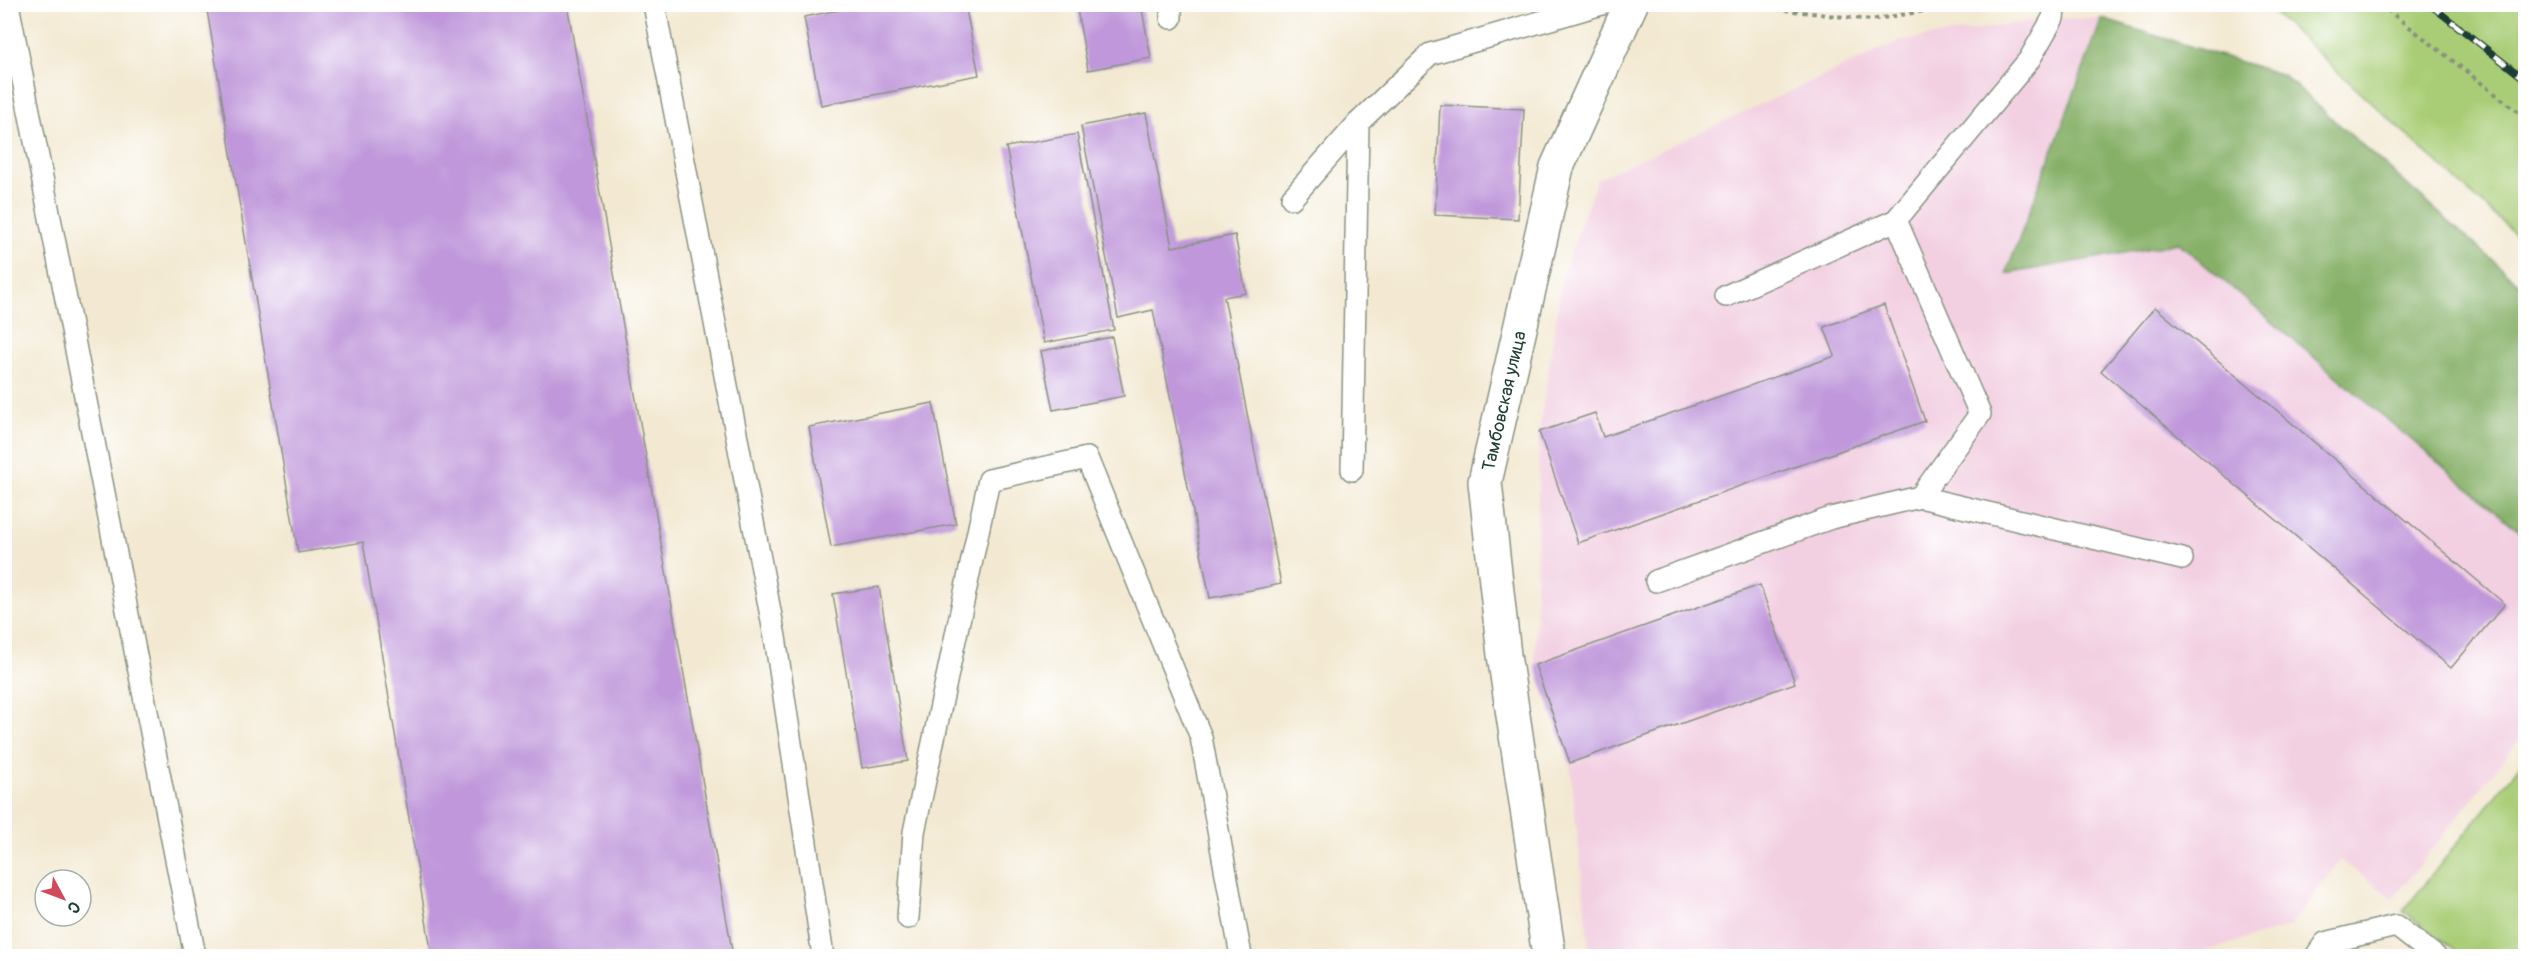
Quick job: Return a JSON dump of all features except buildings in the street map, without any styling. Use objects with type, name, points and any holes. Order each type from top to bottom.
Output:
[{"type":"street","name":"Тамбовская улица","points":[[1549,957],[1504,655],[1485,482],[1557,167],[1631,4]]},
{"type":"lane","points":[[8,4],[195,957]]},
{"type":"lane","points":[[654,4],[775,637],[824,957]]},
{"type":"lane","points":[[1292,198],[1358,123],[1430,54],[1602,4]]},
{"type":"lane","points":[[1726,297],[1896,220],[2029,60],[2053,18],[2055,4]]},
{"type":"lane","points":[[1352,470],[1358,123]]},
{"type":"lane","points":[[1896,220],[1980,414],[1920,497]]},
{"type":"lane","points":[[908,918],[914,832],[989,480],[1087,458],[1201,737],[1240,957]]},
{"type":"lane","points":[[1656,581],[1831,518],[1920,497],[2182,559]]},
{"type":"lane","points":[[2316,957],[2325,943],[2396,926],[2435,957]]},
{"type":"path","points":[[1768,4],[1776,9],[1871,20],[1965,4]]},
{"type":"path","points":[[2380,4],[2526,118]]},
{"type":"shaded area","points":[[2053,18],[2102,19],[2283,75],[2525,289],[2525,732],[2393,899],[2341,860],[2289,927],[2188,956],[1590,956],[1570,763],[1535,665],[1539,432],[1563,273],[1597,179],[1901,41]]},
{"type":"green space","points":[[2265,5],[2525,5],[2525,243]]},
{"type":"green space","points":[[2102,19],[2283,75],[2525,289],[2525,536],[2179,243],[2006,274]]},
{"type":"green space","points":[[2525,759],[2525,956],[2463,956],[2403,911]]},
{"type":"railway","points":[[2429,4],[2526,80]]}]
